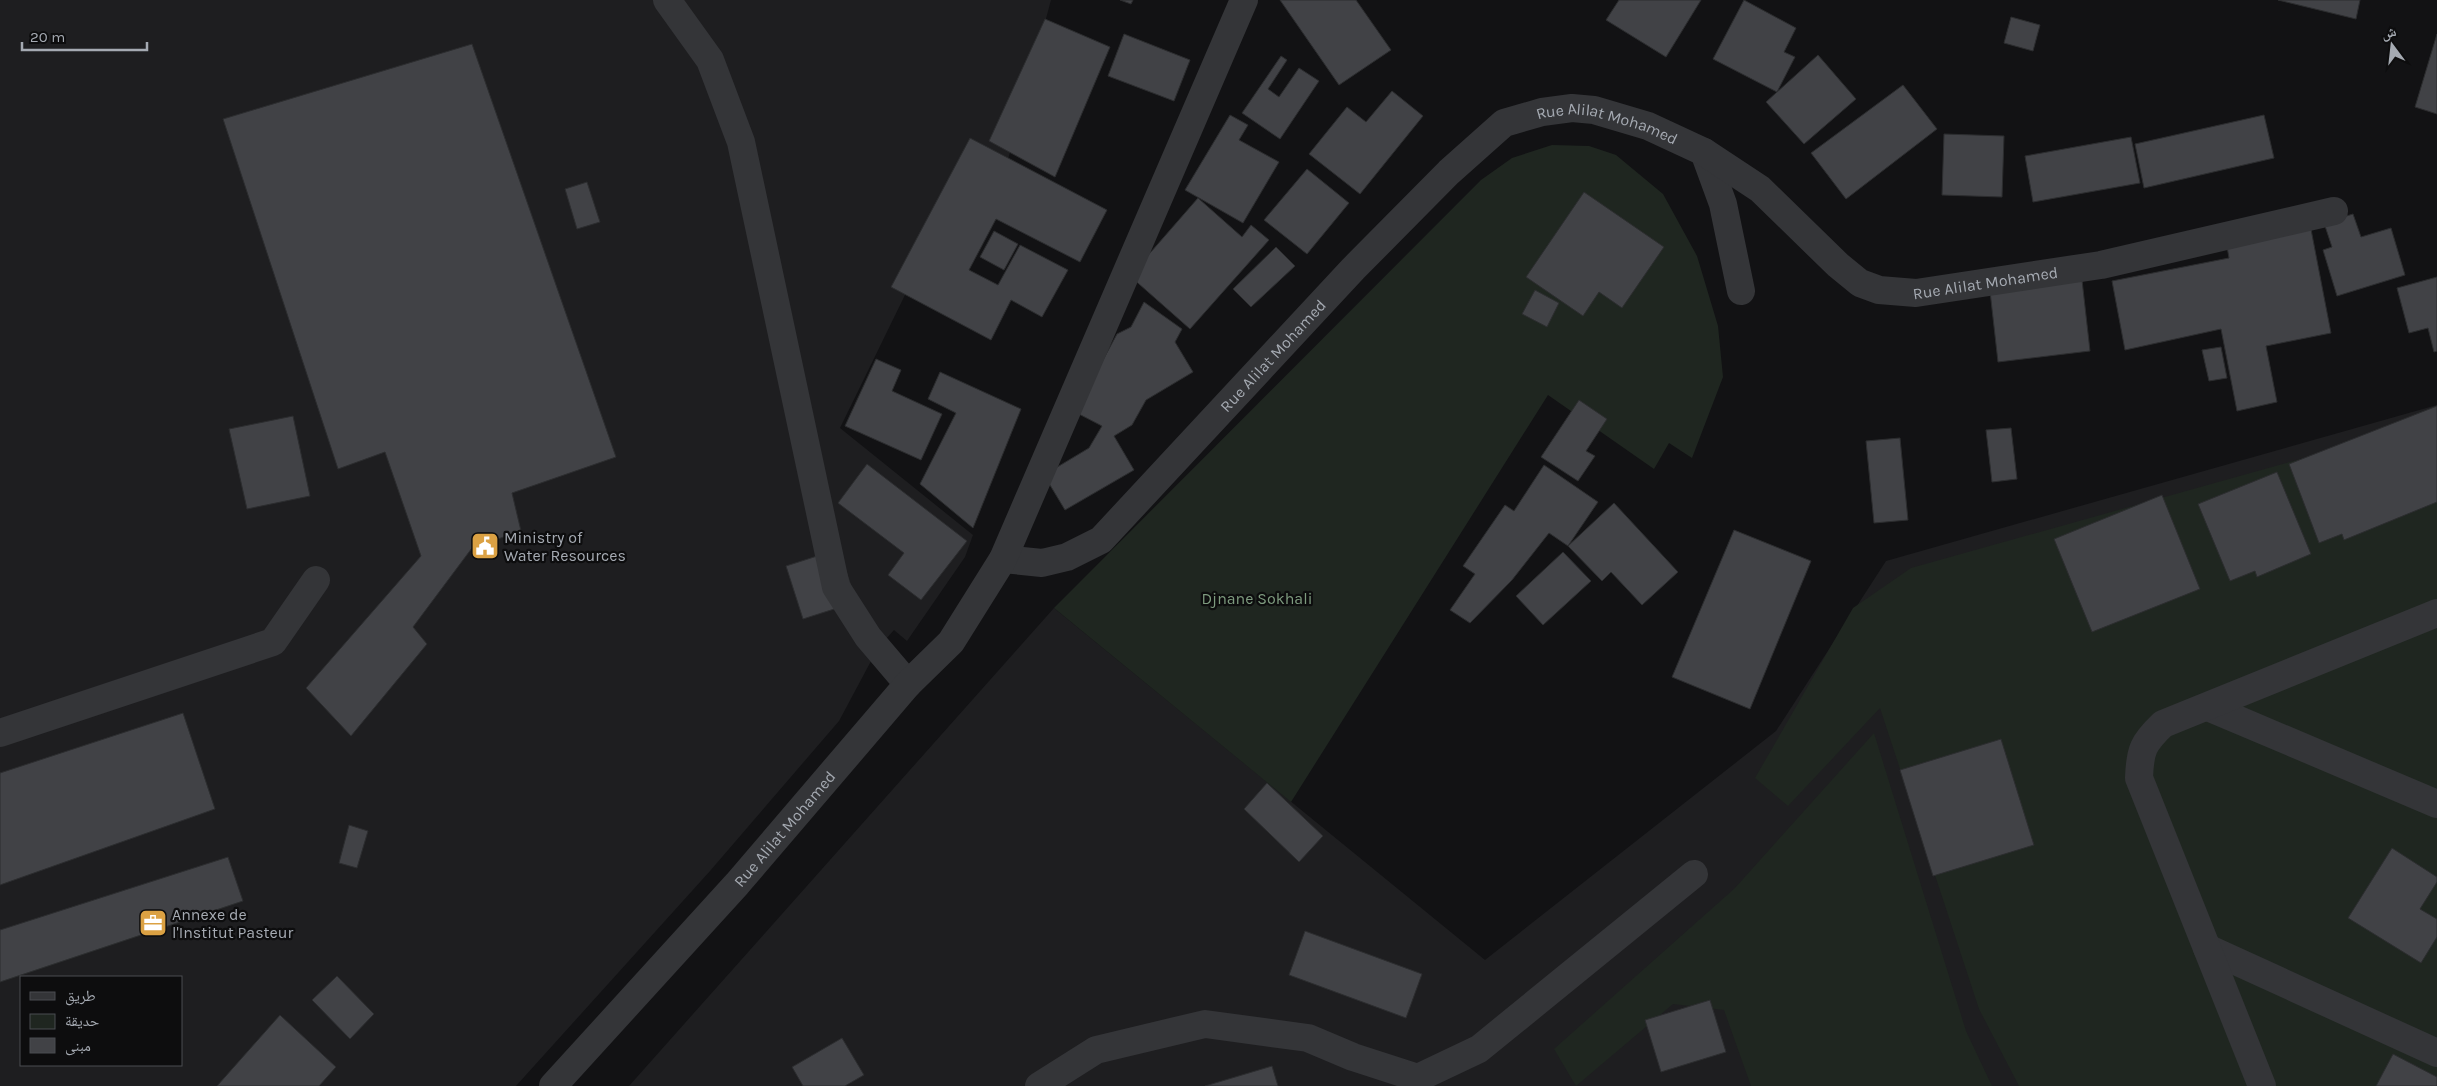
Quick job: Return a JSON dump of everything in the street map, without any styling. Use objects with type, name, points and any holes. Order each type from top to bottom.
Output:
[{"type":"street","points":[[667,0],[710,60],[742,142],[836,587],[868,637],[908,684]]},
{"type":"street","name":"Rue Alilat Mohamed","points":[[553,1086],[736,884],[908,684],[951,642],[1002,560],[1244,0]]},
{"type":"street","name":"Rue Alilat Mohamed","points":[[1002,560],[1042,563],[1068,557],[1101,540],[1354,269],[1449,172],[1504,123],[1542,112],[1572,108],[1594,110],[1648,126],[1704,152],[1760,188],[1838,265],[1860,283],[1879,290],[1916,293],[2101,265],[2334,211]]},
{"type":"street","points":[[1704,152],[1723,204],[1741,291]]},
{"type":"street","points":[[0,733],[273,642],[316,580]]},
{"type":"street","points":[[2262,1086],[2139,778],[2139,756],[2147,740],[2163,724],[2437,613]]},
{"type":"street","points":[[2208,707],[2437,804]]},
{"type":"street","points":[[1039,1086],[1096,1050],[1205,1024],[1308,1038],[1353,1057],[1418,1078],[1479,1049],[1694,874]]},
{"type":"street","points":[[2207,948],[2437,1053]]},
{"type":"shaded area","name":"Ministry of Water Resources","points":[[0,0],[1051,0],[1002,182],[967,168],[840,428],[973,535],[965,557],[907,641],[894,630],[878,648],[839,721],[710,871],[516,1086],[0,1086]]},
{"type":"shaded area","points":[[2437,405],[2437,1086],[629,1086],[1054,608],[1485,960],[1776,731],[1886,561]]},
{"type":"green space","name":"Djnane Sokhali","points":[[1552,145],[1589,146],[1616,155],[1663,194],[1697,256],[1718,326],[1723,377],[1692,458],[1669,443],[1654,469],[1548,395],[1291,802],[1054,608],[1481,180],[1512,158]]},
{"type":"green space","points":[[2437,408],[2437,1086],[2019,1086],[1979,1009],[1880,708],[1788,806],[1755,778],[1853,608],[1911,568],[2322,453]]},
{"type":"green space","points":[[1874,733],[1966,1031],[1992,1086],[1751,1086],[1724,1010],[1673,1004],[1576,1086],[1554,1049],[1735,888]]},
{"type":"building","points":[[1120,0],[1133,0],[1131,4]]},
{"type":"building","points":[[1280,0],[1356,0],[1391,50],[1339,85]]},
{"type":"building","points":[[1619,0],[1701,0],[1666,57],[1606,20]]},
{"type":"building","points":[[1744,0],[1796,28],[1784,52],[1795,57],[1777,92],[1713,59]]},
{"type":"building","points":[[2278,0],[2360,0],[2356,19]]},
{"type":"building","points":[[2011,17],[2040,25],[2033,51],[2004,43]]},
{"type":"building","points":[[1045,19],[1110,47],[1055,177],[989,141]]},
{"type":"building","points":[[1124,34],[1190,60],[1174,101],[1108,76]]},
{"type":"building","points":[[2437,34],[2437,114],[2415,107]]},
{"type":"building","points":[[472,44],[616,457],[512,493],[521,531],[472,548],[413,627],[427,644],[351,736],[306,688],[421,556],[385,452],[338,469],[223,119]]},
{"type":"building","points":[[1818,55],[1856,99],[1804,144],[1766,102]]},
{"type":"building","points":[[1281,56],[1287,60],[1268,89],[1279,97],[1299,68],[1319,81],[1280,139],[1242,113]]},
{"type":"building","points":[[1903,85],[1937,129],[1846,199],[1811,153]]},
{"type":"building","points":[[1392,91],[1423,116],[1360,194],[1309,154],[1347,107],[1366,122]]},
{"type":"building","points":[[1230,115],[1248,125],[1239,140],[1279,162],[1243,223],[1185,190]]},
{"type":"building","points":[[2264,115],[2274,158],[2144,188],[2135,144]]},
{"type":"building","points":[[1944,134],[2004,136],[2002,197],[1942,195]]},
{"type":"building","points":[[2131,137],[2140,183],[2033,202],[2025,156]]},
{"type":"building","points":[[970,138],[1107,210],[1080,262],[996,219],[969,270],[998,285],[1020,245],[1068,270],[1042,317],[1011,300],[991,340],[891,287]]},
{"type":"building","points":[[1307,169],[1349,203],[1307,254],[1264,220]]},
{"type":"building","points":[[587,182],[600,222],[577,229],[565,189]]},
{"type":"building","points":[[1584,192],[1664,247],[1622,308],[1599,292],[1583,316],[1526,277]]},
{"type":"building","points":[[1198,198],[1242,237],[1251,225],[1269,240],[1190,329],[1130,276]]},
{"type":"building","points":[[2353,214],[2361,237],[2391,228],[2405,275],[2337,296],[2323,250],[2332,247],[2324,223]]},
{"type":"building","points":[[2310,224],[2331,333],[2266,346],[2277,402],[2237,411],[2221,329],[2125,350],[2112,281],[2229,258],[2226,241]]},
{"type":"building","points":[[994,231],[1018,244],[1004,270],[980,257]]},
{"type":"building","points":[[1276,247],[1295,266],[1251,307],[1233,289]]},
{"type":"building","points":[[2437,277],[2437,351],[2434,352],[2428,328],[2409,333],[2397,288]]},
{"type":"building","points":[[2082,280],[2090,351],[1998,362],[1990,291]]},
{"type":"building","points":[[1535,290],[1559,303],[1547,327],[1522,314]]},
{"type":"building","points":[[1144,302],[1182,329],[1175,342],[1193,372],[1146,400],[1132,425],[1114,436],[1134,470],[1065,510],[1044,475],[1089,448],[1102,426],[1075,412],[1117,334],[1131,327]]},
{"type":"building","points":[[2221,347],[2227,378],[2209,381],[2202,350]]},
{"type":"building","points":[[876,359],[901,370],[892,391],[942,414],[921,460],[845,426]]},
{"type":"building","points":[[940,372],[1021,409],[973,528],[920,484],[956,413],[928,399]]},
{"type":"building","points":[[1579,400],[1607,419],[1586,451],[1595,456],[1578,481],[1541,457]]},
{"type":"building","points":[[2437,406],[2437,502],[2344,540],[2342,534],[2319,543],[2289,464]]},
{"type":"building","points":[[293,416],[310,496],[247,509],[229,429]]},
{"type":"building","points":[[2011,428],[2017,479],[1992,482],[1986,430]]},
{"type":"building","points":[[1900,438],[1908,520],[1874,523],[1866,441]]},
{"type":"building","points":[[867,464],[967,541],[921,600],[888,575],[904,553],[838,503]]},
{"type":"building","points":[[1544,465],[1598,502],[1568,546],[1549,533],[1512,580],[1470,623],[1450,610],[1475,574],[1463,566],[1505,505],[1514,511]]},
{"type":"building","points":[[2277,472],[2311,554],[2257,577],[2255,571],[2230,581],[2198,504]]},
{"type":"building","points":[[2162,495],[2200,589],[2092,632],[2054,539]]},
{"type":"building","points":[[1614,503],[1678,572],[1642,605],[1611,572],[1602,581],[1568,546]]},
{"type":"building","points":[[1734,530],[1811,561],[1750,709],[1672,677]]},
{"type":"building","points":[[839,549],[856,602],[803,619],[786,566]]},
{"type":"building","points":[[1563,552],[1591,581],[1543,625],[1516,596]]},
{"type":"building","points":[[183,713],[215,809],[0,885],[0,773]]},
{"type":"building","points":[[2001,739],[2034,845],[1933,876],[1900,770]]},
{"type":"building","points":[[1267,783],[1323,836],[1299,862],[1244,809]]},
{"type":"building","points":[[349,825],[368,831],[357,868],[339,863]]},
{"type":"building","points":[[2392,848],[2437,877],[2437,882],[2420,909],[2437,919],[2437,937],[2421,963],[2348,918]]},
{"type":"building","points":[[228,857],[243,901],[0,982],[0,930]]},
{"type":"building","points":[[1305,931],[1422,974],[1406,1018],[1289,975]]},
{"type":"building","points":[[337,976],[374,1014],[350,1039],[312,1000]]},
{"type":"building","points":[[1710,1000],[1726,1052],[1661,1072],[1645,1020]]},
{"type":"building","points":[[280,1015],[336,1067],[319,1086],[217,1086]]},
{"type":"building","points":[[842,1038],[864,1075],[845,1086],[803,1086],[792,1067]]},
{"type":"building","points":[[2393,1054],[2437,1077],[2437,1086],[2376,1086]]},
{"type":"building","points":[[1272,1066],[1278,1086],[1205,1086]]},
{"type":"place","name":"Ministry of Water Resources","points":[[485,546]]},
{"type":"place","name":"Annexe de l'Institut Pasteur","points":[[153,923]]}]
